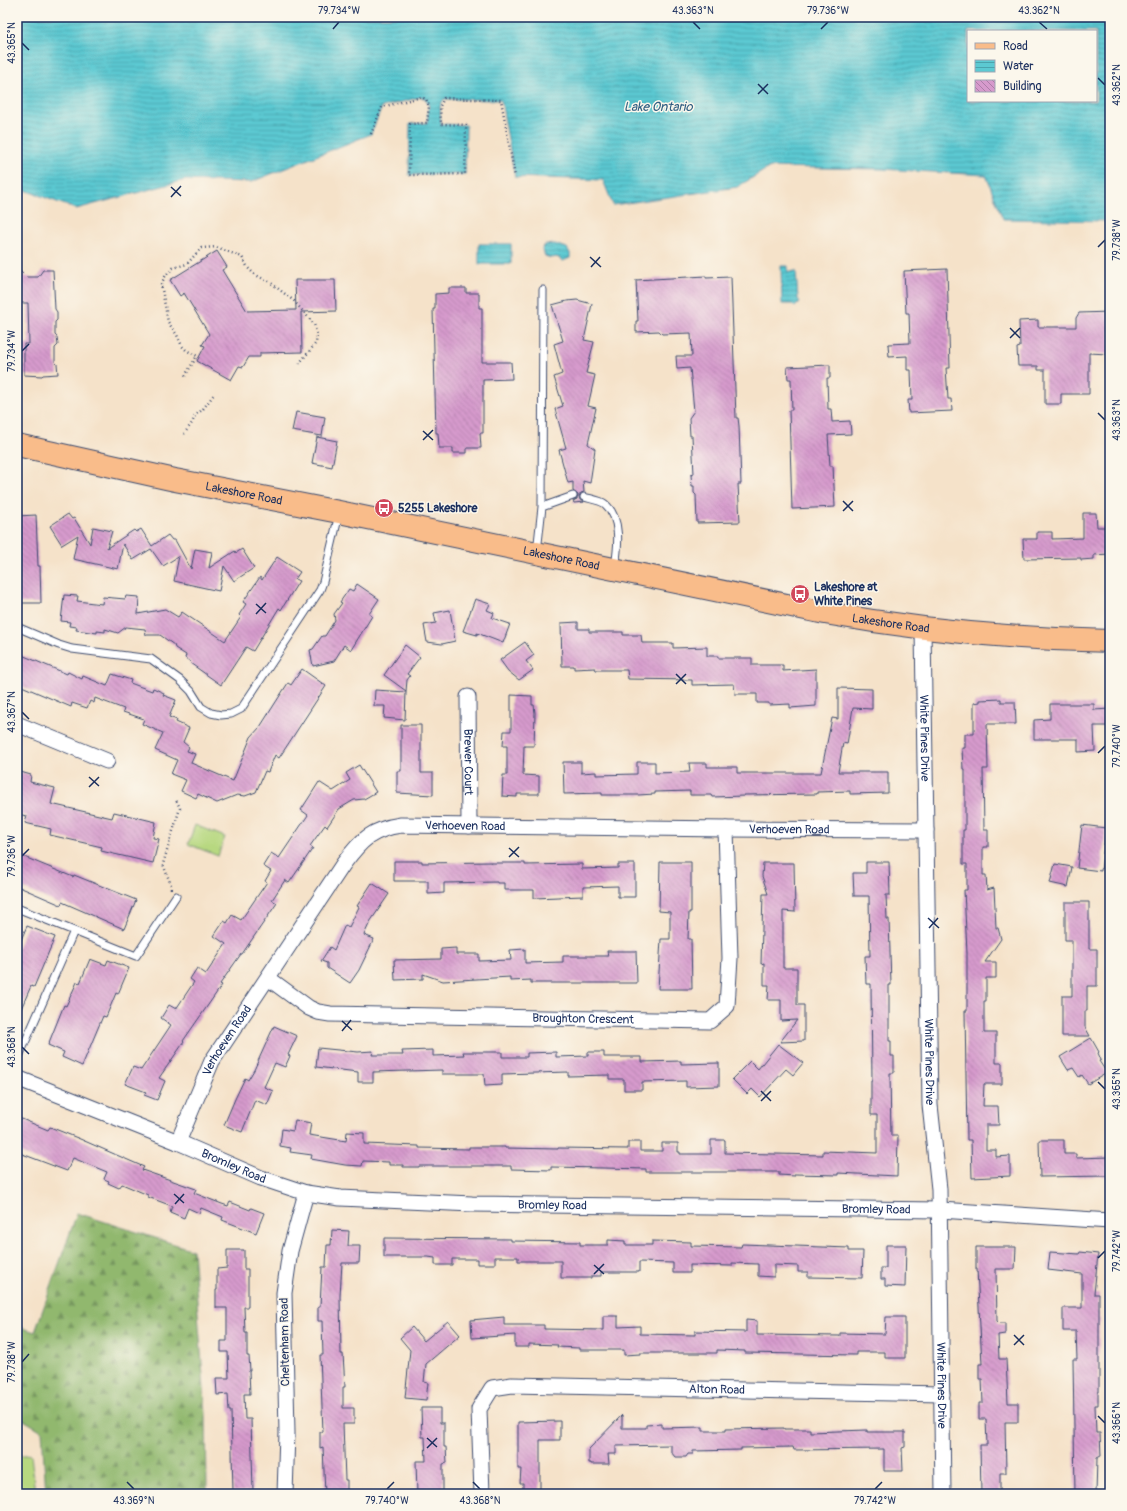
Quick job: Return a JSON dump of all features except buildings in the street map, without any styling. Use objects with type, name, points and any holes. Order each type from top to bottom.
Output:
[{"type":"main road","name":"Lakeshore Road","points":[[17,445],[175,480],[339,512],[825,613],[881,623],[984,635],[1040,639],[1110,641]]},
{"type":"street","name":"White Pines Drive","points":[[923,628],[930,1105],[940,1210],[943,1494]]},
{"type":"street","name":"Brewer Court","points":[[468,697],[470,826]]},
{"type":"street","points":[[17,724],[107,761]]},
{"type":"street","name":"Verhoeven Road","points":[[178,1142],[212,1062],[344,863],[360,843],[378,831],[388,827],[401,825],[926,830]]},
{"type":"street","name":"Broughton Crescent","points":[[268,978],[309,1008],[318,1012],[330,1014],[710,1021],[727,1006],[730,958],[726,829]]},
{"type":"street","name":"Bromley Road","points":[[17,1078],[178,1142],[261,1178],[306,1193],[340,1198],[472,1204],[940,1210],[1110,1221]]},
{"type":"street","name":"Cheltenham Road","points":[[285,1494],[287,1433],[284,1293],[290,1251],[306,1193]]},
{"type":"street","name":"Alton Road","points":[[482,1494],[479,1409],[492,1388],[512,1385],[942,1394]]},
{"type":"lane","points":[[537,554],[542,507],[542,290]]},
{"type":"lane","points":[[542,507],[573,496]]},
{"type":"lane","points":[[584,496],[605,503],[614,516],[618,540],[615,570]]},
{"type":"lane","points":[[17,627],[72,649],[151,659],[180,680],[191,691],[201,707],[211,713],[220,715],[231,714],[241,709],[320,590],[324,582],[339,512]]},
{"type":"lane","points":[[17,908],[136,956],[176,896]]},
{"type":"lane","points":[[17,1061],[74,931]]},
{"type":"path","points":[[372,134],[382,107],[421,97],[426,99],[429,106],[428,124],[410,124],[409,175],[465,174],[466,125],[441,124],[440,106],[444,98],[501,100],[515,177]]},
{"type":"path","points":[[185,376],[197,356],[182,346],[177,335],[168,322],[161,284],[166,275],[173,268],[187,264],[201,248],[216,247],[242,256],[248,268],[254,274],[271,283],[294,301],[308,315],[314,324],[317,336],[316,343],[298,365]]},
{"type":"path","points":[[184,434],[195,416],[203,409],[215,393]]},
{"type":"path","points":[[176,800],[180,808],[163,864],[171,884],[171,888],[176,896]]},
{"type":"green space","points":[[195,825],[225,837],[218,856],[188,844]]},
{"type":"green space","points":[[77,1213],[193,1250],[206,1414],[207,1494],[46,1494],[42,1431],[17,1416],[17,1326],[35,1332]]},
{"type":"green space","points":[[31,1454],[35,1494],[17,1494],[17,1456]]},
{"type":"water","name":"Lake Ontario","points":[[17,17],[1110,17],[1110,221],[1003,219],[986,175],[881,169],[770,167],[737,187],[613,205],[603,180],[515,177],[501,100],[444,99],[440,106],[441,124],[466,125],[465,174],[409,175],[410,124],[427,123],[429,106],[426,99],[421,97],[382,107],[371,134],[251,182],[185,180],[76,209],[17,187]]},
{"type":"water","points":[[479,244],[511,244],[511,264],[479,264]]},
{"type":"water","points":[[555,244],[567,248],[570,253],[570,258],[563,261],[557,257],[551,258],[545,256],[542,248],[545,245]]},
{"type":"water","points":[[781,266],[788,266],[788,272],[796,271],[798,299],[800,302],[795,307],[792,304],[782,304]]},
{"type":"place","name":"5255 Lakeshore","points":[[384,508]]},
{"type":"place","name":"Lakeshore at White Pines","points":[[800,594]]}]
